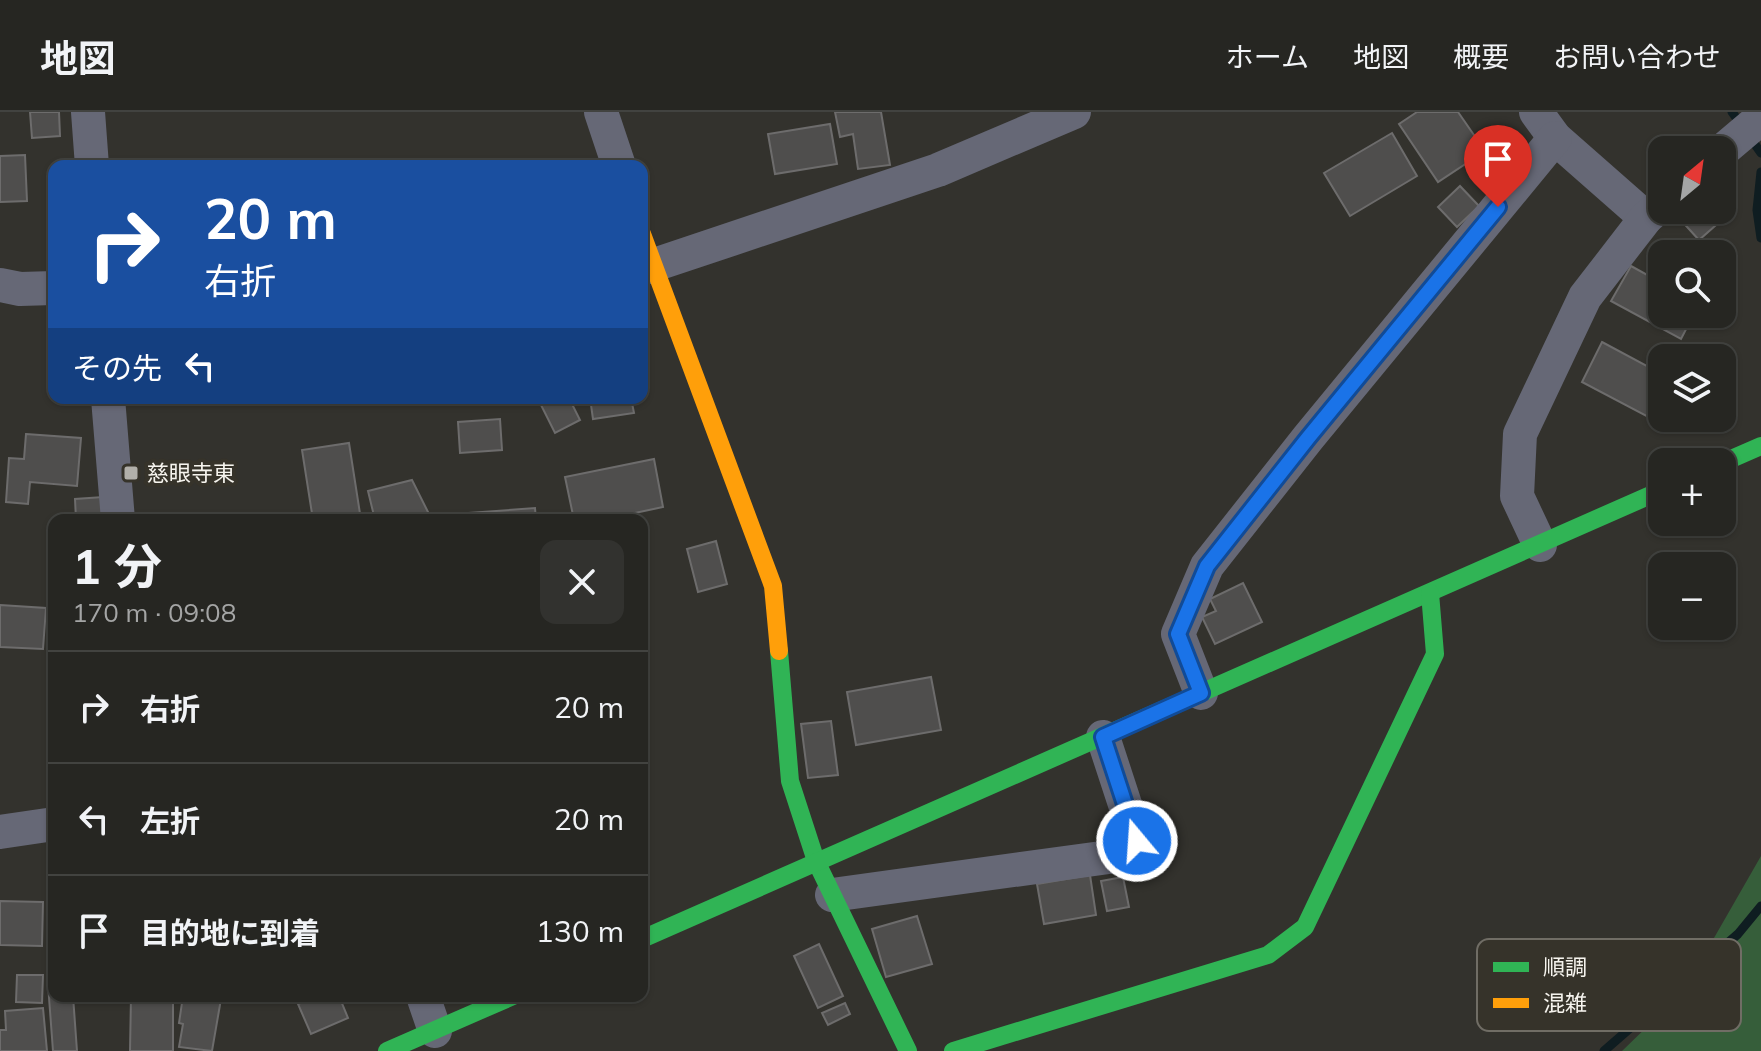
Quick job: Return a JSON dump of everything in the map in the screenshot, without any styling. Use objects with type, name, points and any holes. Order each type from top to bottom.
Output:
[{"type":"street","points":[[88,112],[92,160]]},
{"type":"street","points":[[601,112],[617,160]]},
{"type":"street","points":[[648,267],[938,170],[1074,112]]},
{"type":"street","points":[[1736,139],[1761,118]]},
{"type":"street","points":[[1201,693],[1178,634],[1207,566],[1545,125],[1648,206]]},
{"type":"street","points":[[1540,545],[1517,496],[1520,434],[1585,297],[1648,218]]},
{"type":"street","points":[[648,270],[773,586],[790,781],[816,861],[908,1051]]},
{"type":"street","points":[[0,285],[20,289],[48,288]]},
{"type":"street","points":[[108,404],[118,514]]},
{"type":"street","points":[[1736,457],[1761,446]]},
{"type":"street","points":[[648,936],[1648,496]]},
{"type":"street","points":[[953,1051],[1268,955],[1305,927],[1435,654],[1430,593]]},
{"type":"street","points":[[832,895],[1116,856],[1137,841],[1103,737]]},
{"type":"street","points":[[0,832],[48,825]]},
{"type":"street","points":[[425,1002],[435,1041]]},
{"type":"street","points":[[387,1051],[435,1041],[503,1002]]},
{"type":"green space","points":[[1761,856],[1761,1051],[1622,1051],[1643,1031],[1741,1031],[1741,939],[1713,939]]},
{"type":"building","points":[[30,112],[59,112],[60,136],[32,138]]},
{"type":"building","points":[[835,112],[881,112],[890,165],[858,169],[853,134],[840,137]]},
{"type":"building","points":[[1417,112],[1458,112],[1485,151],[1438,182],[1399,124]]},
{"type":"building","points":[[830,124],[837,164],[775,174],[768,134]]},
{"type":"building","points":[[1392,133],[1417,176],[1350,216],[1324,173]]},
{"type":"building","points":[[25,155],[27,201],[0,202],[0,156]]},
{"type":"building","points":[[1460,186],[1479,206],[1457,227],[1438,207]]},
{"type":"building","points":[[1684,224],[1717,224],[1699,240]]},
{"type":"building","points":[[1631,266],[1648,275],[1648,321],[1611,301]]},
{"type":"building","points":[[1661,328],[1687,328],[1681,339]]},
{"type":"building","points":[[1602,342],[1648,367],[1648,417],[1582,382]]},
{"type":"building","points":[[572,404],[580,420],[555,433],[541,405]]},
{"type":"building","points":[[591,404],[632,404],[634,413],[593,419]]},
{"type":"building","points":[[500,419],[502,450],[460,453],[458,422]]},
{"type":"building","points":[[26,434],[81,438],[77,486],[30,482],[28,504],[6,502],[9,458],[24,459]]},
{"type":"building","points":[[349,443],[360,514],[312,514],[302,450]]},
{"type":"building","points":[[654,459],[663,507],[630,514],[573,514],[565,477]]},
{"type":"building","points":[[412,480],[429,514],[374,514],[368,491]]},
{"type":"building","points":[[103,497],[104,514],[76,514],[75,499]]},
{"type":"building","points":[[535,508],[536,514],[469,514]]},
{"type":"building","points":[[716,541],[727,584],[698,592],[687,549]]},
{"type":"building","points":[[1243,583],[1262,622],[1215,644],[1202,617],[1216,611],[1210,599]]},
{"type":"building","points":[[0,605],[46,608],[43,649],[0,647]]},
{"type":"building","points":[[931,677],[941,730],[856,745],[847,692]]},
{"type":"building","points":[[831,721],[838,775],[808,778],[801,724]]},
{"type":"building","points":[[1090,875],[1096,915],[1044,924],[1037,884]]},
{"type":"building","points":[[1123,877],[1129,907],[1107,911],[1101,881]]},
{"type":"building","points":[[0,901],[43,902],[42,946],[0,945]]},
{"type":"building","points":[[917,916],[932,964],[886,977],[872,929]]},
{"type":"building","points":[[819,944],[843,996],[818,1008],[794,956]]},
{"type":"building","points":[[17,975],[43,975],[42,1003],[16,1002]]},
{"type":"building","points":[[49,1002],[73,1002],[77,1051],[53,1051]]},
{"type":"building","points":[[131,1002],[173,1002],[173,1051],[130,1051]]},
{"type":"building","points":[[182,1002],[220,1002],[212,1051],[179,1047],[183,1024],[179,1023]]},
{"type":"building","points":[[341,1002],[348,1018],[311,1034],[298,1004]]},
{"type":"building","points":[[845,1003],[850,1014],[828,1025],[822,1013]]},
{"type":"building","points":[[43,1008],[47,1051],[0,1051],[0,1030],[6,1030],[5,1011]]},
{"type":"waterway","points":[[1732,112],[1761,153]]},
{"type":"waterway","points":[[1761,172],[1757,210],[1761,238]]},
{"type":"waterway","points":[[1732,939],[1761,906]]},
{"type":"waterway","points":[[1604,1051],[1627,1031]]},
{"type":"traffic: fast","points":[[1736,457],[1761,446]]},
{"type":"traffic: fast","points":[[648,936],[1648,496]]},
{"type":"traffic: fast","points":[[953,1051],[1268,955],[1305,927],[1435,654],[1430,593]]},
{"type":"traffic: fast","points":[[779,651],[790,781],[816,861],[908,1051]]},
{"type":"traffic: fast","points":[[387,1051],[499,1002]]},
{"type":"traffic: slow","points":[[648,250],[773,586],[779,651]]},
{"type":"place","name":"慈眼寺東","points":[[131,473]]},
{"type":"route","points":[[1137,841],[1103,737],[1201,693],[1178,634],[1207,566],[1498,207]]}]
